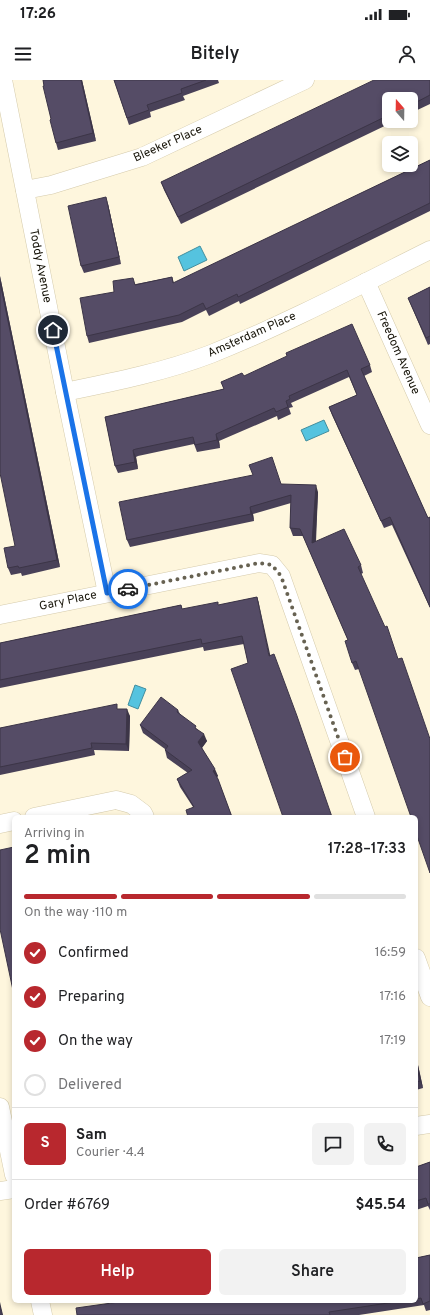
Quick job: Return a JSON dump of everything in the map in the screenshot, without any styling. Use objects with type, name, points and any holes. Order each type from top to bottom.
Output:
[{"type":"street","name":"Toddy Avenue","points":[[3,80],[65,392],[107,593]]},
{"type":"street","name":"Bleeker Place","points":[[25,190],[51,185],[142,157],[305,80]]},
{"type":"street","name":"Amsterdam Place","points":[[65,392],[151,372],[211,354],[366,282],[430,250]]},
{"type":"street","name":"Freedom Avenue","points":[[366,282],[430,425]]},
{"type":"street","name":"Gary Place","points":[[0,615],[259,563],[272,565],[281,576],[365,815]]},
{"type":"street","points":[[44,815],[116,800],[130,804],[143,815]]},
{"type":"street","points":[[0,824],[12,821]]},
{"type":"street","points":[[418,964],[430,997]]},
{"type":"street","points":[[0,1107],[12,1165]]},
{"type":"street","points":[[418,1126],[430,1124]]},
{"type":"street","points":[[0,1191],[12,1189]]},
{"type":"street","points":[[40,1303],[43,1315]]},
{"type":"water","points":[[200,246],[207,260],[184,271],[178,257]]},
{"type":"water","points":[[324,420],[329,431],[306,441],[301,430]]},
{"type":"water","points":[[135,685],[146,689],[138,709],[128,705]]},
{"type":"building","points":[[43,80],[81,80],[93,133],[56,143],[50,120]]},
{"type":"building","points":[[114,80],[206,80],[181,89],[182,93],[147,105],[149,110],[127,118]]},
{"type":"building","points":[[374,80],[430,80],[430,95],[418,101],[418,92],[382,92],[382,118],[178,217],[161,182]]},
{"type":"building","points":[[430,160],[430,203],[238,297],[237,294],[206,309],[203,303],[179,315],[87,336],[80,298],[114,292],[113,281],[133,278],[135,285],[172,277],[173,283],[405,172],[418,172],[418,166]]},
{"type":"building","points":[[106,197],[119,257],[81,266],[68,206]]},
{"type":"building","points":[[0,282],[57,560],[19,568],[18,566],[8,568],[4,548],[15,546],[0,473]]},
{"type":"building","points":[[430,287],[430,336],[426,338],[408,298]]},
{"type":"building","points":[[352,324],[370,365],[361,369],[428,518],[430,517],[430,607],[390,517],[381,521],[329,407],[357,395],[347,370],[289,396],[290,399],[286,401],[288,407],[276,412],[274,408],[216,434],[217,440],[195,445],[193,437],[136,449],[133,450],[135,462],[115,466],[105,417],[224,389],[221,382],[242,373],[244,376],[287,356],[286,353]]},
{"type":"building","points":[[272,457],[281,484],[316,485],[312,543],[344,529],[361,565],[358,567],[385,627],[387,626],[398,659],[402,658],[430,739],[430,873],[418,839],[418,815],[410,815],[356,661],[352,663],[345,641],[348,640],[300,529],[290,528],[291,495],[250,507],[251,514],[127,540],[119,502],[253,475],[249,465]]},
{"type":"building","points":[[257,597],[269,656],[274,654],[331,815],[282,815],[231,669],[248,663],[242,636],[202,644],[201,639],[0,680],[0,643],[181,605],[182,609],[218,602],[218,605]]},
{"type":"building","points":[[161,697],[178,710],[177,712],[196,726],[195,728],[204,734],[198,742],[215,769],[213,771],[218,779],[231,815],[187,815],[186,810],[194,807],[177,779],[192,770],[165,750],[168,746],[140,725]]},
{"type":"building","points":[[117,704],[117,709],[127,709],[126,744],[91,743],[92,748],[0,767],[0,728]]},
{"type":"building","points":[[12,847],[12,986],[0,929],[0,850]]},
{"type":"building","points":[[430,1162],[430,1204],[428,1204],[426,1198],[418,1200],[418,1166]]},
{"type":"building","points":[[430,1255],[430,1301],[423,1304],[421,1298],[418,1299],[418,1258]]},
{"type":"building","points":[[112,1303],[388,1303],[329,1312],[330,1315],[77,1315],[76,1308]]},
{"type":"way so far","points":[[128,589],[259,563],[272,565],[281,576],[345,757]]},
{"type":"route","points":[[53,330],[107,593],[128,589]]}]
